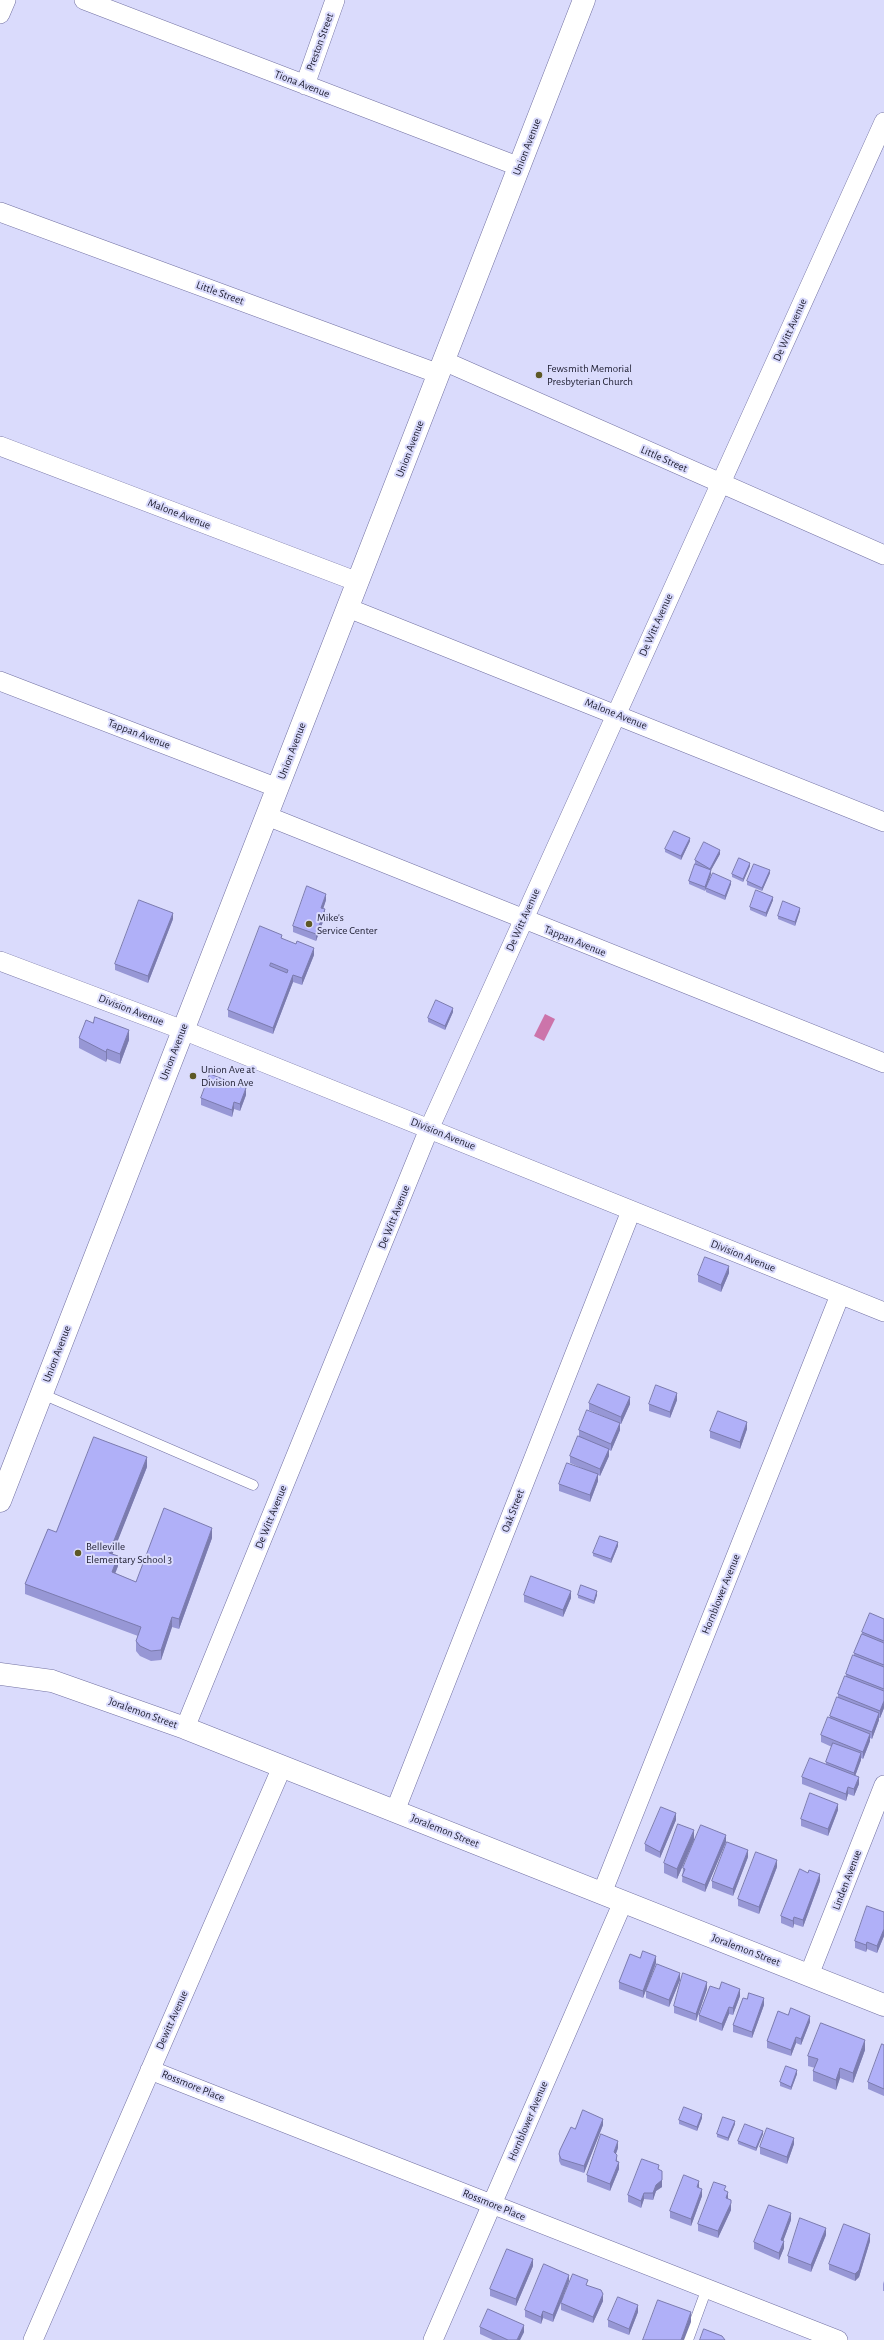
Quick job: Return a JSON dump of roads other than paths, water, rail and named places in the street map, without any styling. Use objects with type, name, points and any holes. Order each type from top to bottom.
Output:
[{"type":"street","points":[[0,14],[6,0]]},
{"type":"street","name":"Tiona Avenue","points":[[84,0],[520,167]]},
{"type":"street","name":"Preston Street","points":[[305,85],[336,0]]},
{"type":"street","name":"Union Avenue","points":[[0,1501],[584,0]]},
{"type":"street","name":"De Witt Avenue","points":[[185,1728],[429,1129],[884,122]]},
{"type":"street","name":"Little Street","points":[[0,212],[442,367],[884,555]]},
{"type":"street","name":"Malone Avenue","points":[[0,446],[358,582]]},
{"type":"street","name":"Malone Avenue","points":[[348,608],[884,822]]},
{"type":"street","name":"Tappan Avenue","points":[[0,681],[278,788]]},
{"type":"street","name":"Tappan Avenue","points":[[267,816],[523,920],[884,1063]]},
{"type":"street","name":"Division Avenue","points":[[0,960],[183,1030],[884,1312]]},
{"type":"street","name":"Oak Street","points":[[395,1811],[631,1210]]},
{"type":"street","name":"Hornblower Avenue","points":[[602,1893],[840,1295]]},
{"type":"street","name":"Joralemon Street","points":[[0,1674],[25,1676],[58,1683],[185,1728],[884,2004]]},
{"type":"street","name":"Dewitt Avenue","points":[[33,2340],[282,1767]]},
{"type":"street","name":"Linden Avenue","points":[[810,1975],[884,1785]]},
{"type":"street","name":"Hornblower Avenue","points":[[434,2340],[623,1902]]},
{"type":"street","name":"Rossmore Place","points":[[150,2070],[838,2340]]},
{"type":"lane","points":[[42,1394],[252,1485]]},
{"type":"lane","points":[[688,2340],[707,2288]]},
{"type":"place","name":"Fewsmith Memorial Presbyterian Church","points":[[539,375]]},
{"type":"place","name":"Mike's Service Center","points":[[309,924]]},
{"type":"place","name":"Union Ave at Division Ave","points":[[193,1076]]},
{"type":"place","name":"Belleville Elementary School 3","points":[[78,1553]]}]
